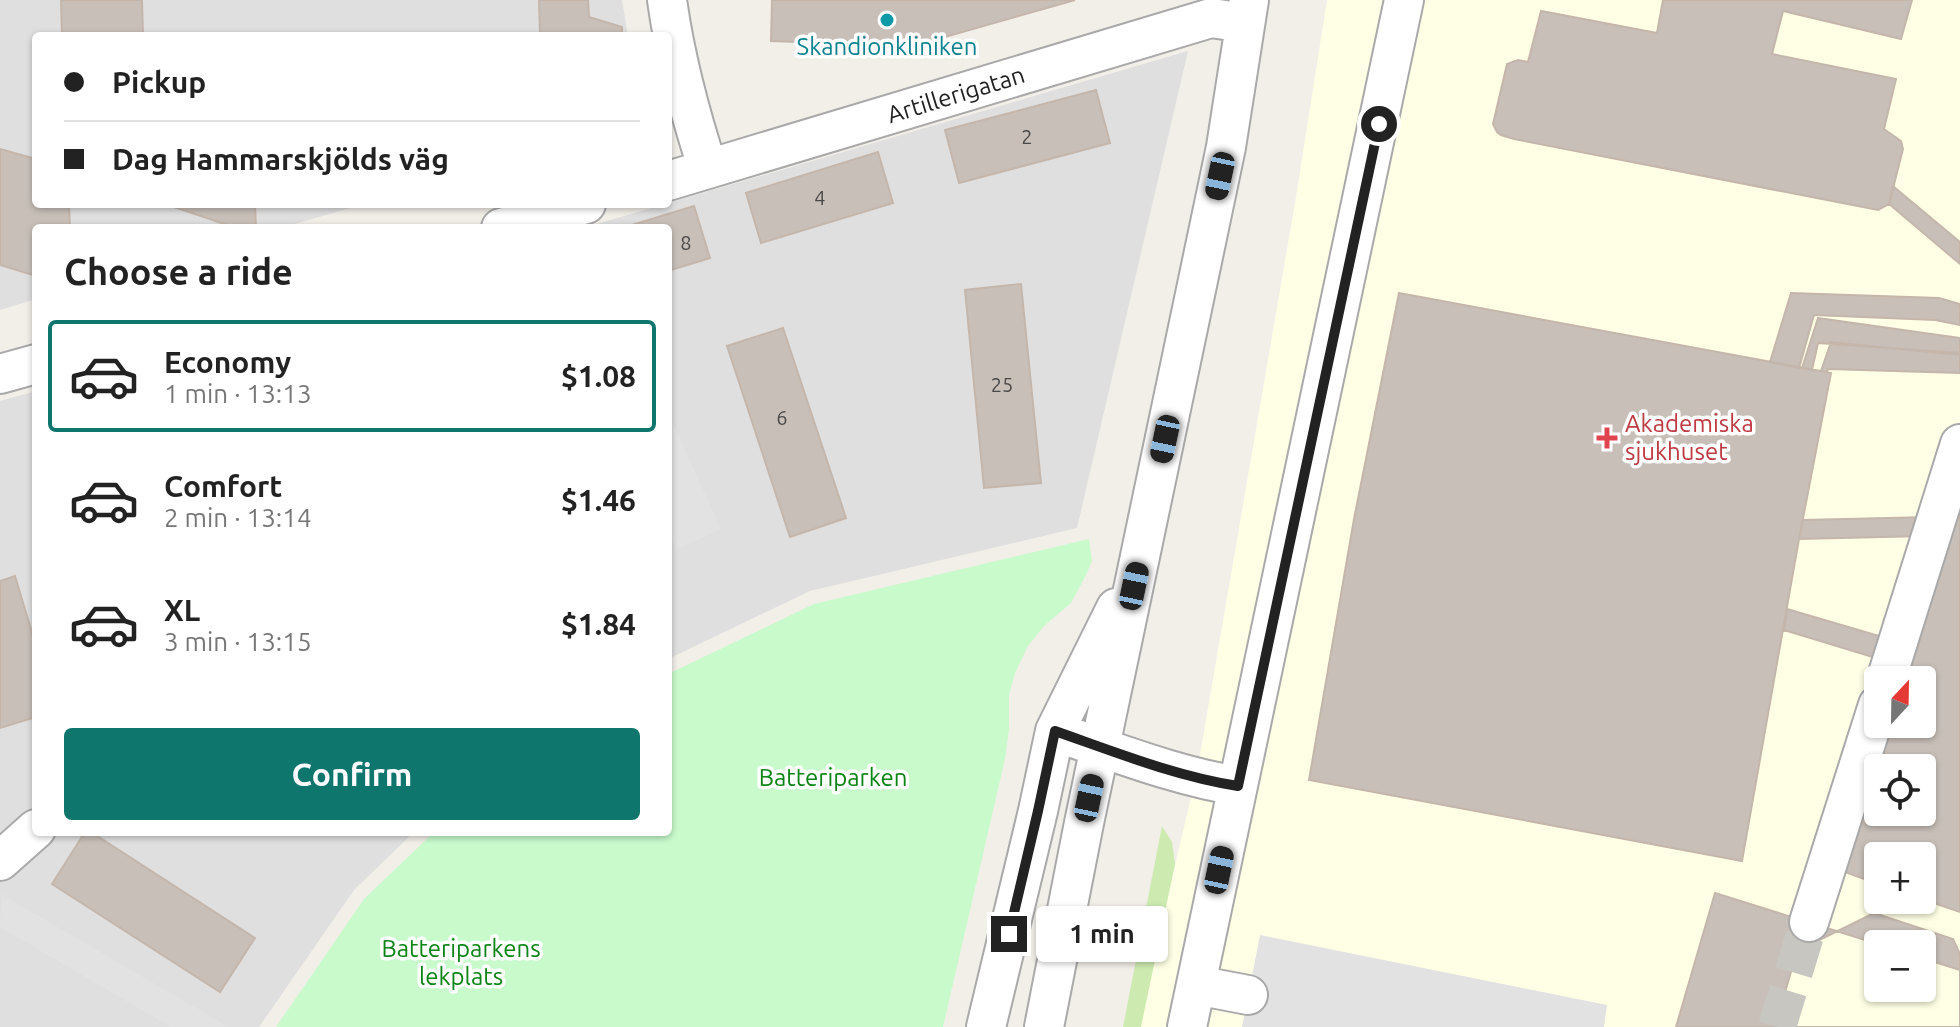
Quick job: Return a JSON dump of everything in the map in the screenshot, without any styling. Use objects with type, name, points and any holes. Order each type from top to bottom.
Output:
[{"type":"street","points":[[667,0],[693,122],[708,169]]},
{"type":"street","points":[[1187,1027],[1404,0]]},
{"type":"street","points":[[1044,1027],[1226,147],[1247,11]]},
{"type":"street","name":"Artillerigatan","points":[[672,180],[1211,18],[1247,11]]},
{"type":"street","points":[[515,224],[572,208]]},
{"type":"street","points":[[0,374],[32,365]]},
{"type":"street","points":[[1890,666],[1960,444]]},
{"type":"street","points":[[986,1027],[1055,731],[1140,559]]},
{"type":"street","points":[[1055,731],[1208,781],[1238,786]]},
{"type":"street","points":[[1809,922],[1868,738]]},
{"type":"street","points":[[0,861],[32,833]]},
{"type":"street","points":[[1196,985],[1248,995]]},
{"type":"shaded area","points":[[0,0],[622,0],[627,32],[32,32],[32,208],[350,208],[295,224],[32,224],[32,300],[0,310]]},
{"type":"shaded area","name":"Akademiska sjukhuset","points":[[1327,0],[1960,0],[1960,1027],[1137,1027],[1197,772]]},
{"type":"shaded area","points":[[1188,51],[1077,528],[810,591],[672,657],[672,224],[597,224],[651,208],[672,208],[672,202]]},
{"type":"shaded area","points":[[32,392],[32,836],[410,836],[354,890],[259,1027],[0,1027],[0,401]]},
{"type":"shaded area","points":[[672,422],[721,529],[676,550],[672,540]]},
{"type":"shaded area","points":[[1,894],[224,1027],[171,1027],[0,927]]},
{"type":"shaded area","points":[[1260,935],[1607,1005],[1604,1027],[1242,1027]]},
{"type":"green space","name":"Batteriparken","points":[[1089,539],[1092,561],[1071,603],[1044,626],[1028,646],[1015,673],[1009,695],[1005,759],[943,1027],[276,1027],[364,899],[430,836],[672,836],[672,672],[814,604]]},
{"type":"green space","points":[[1162,826],[1172,842],[1175,864],[1141,1027],[1123,1027]]},
{"type":"building","points":[[61,0],[142,0],[143,32],[62,32]]},
{"type":"building","points":[[539,0],[588,0],[589,17],[622,27],[622,32],[540,32]]},
{"type":"building","name":"Skandionkliniken","points":[[772,0],[1075,0],[913,46],[771,41]]},
{"type":"building","points":[[1663,0],[1912,0],[1901,39],[1783,11],[1772,54],[1896,79],[1884,129],[1901,141],[1903,149],[1889,204],[1878,210],[1514,139],[1497,132],[1493,124],[1507,64],[1518,60],[1528,62],[1541,11],[1657,33]]},
{"type":"building","points":[[1096,90],[1110,143],[959,183],[945,130]]},
{"type":"building","points":[[0,149],[32,158],[32,208],[69,208],[70,224],[32,224],[32,275],[0,265]]},
{"type":"building","points":[[878,152],[893,203],[761,243],[746,193]]},
{"type":"building","points":[[1894,187],[1960,242],[1960,264],[1889,204]]},
{"type":"building","points":[[694,206],[710,258],[672,270],[672,224],[635,224]]},
{"type":"building","points":[[177,208],[255,208],[256,224],[224,224]]},
{"type":"building","points":[[1021,284],[1041,483],[984,488],[965,290]]},
{"type":"building","points":[[1399,293],[1831,373],[1742,861],[1309,780],[1354,519]]},
{"type":"building","points":[[1791,293],[1939,298],[1960,304],[1960,325],[1935,320],[1814,315],[1799,368],[1770,362]]},
{"type":"building","points":[[1818,318],[1960,338],[1960,355],[1831,342],[1821,371],[1802,368]]},
{"type":"building","points":[[783,328],[846,518],[790,537],[727,346]]},
{"type":"building","points":[[1818,343],[1960,353],[1960,373],[1812,370]]},
{"type":"building","points":[[1960,484],[1960,912],[1936,904],[1936,842],[1864,842],[1864,879],[1831,867],[1864,769],[1864,826],[1936,826],[1936,754],[1869,754],[1874,738],[1936,738],[1936,666],[1899,666]]},
{"type":"building","points":[[1929,517],[1926,536],[1799,539],[1803,520]]},
{"type":"building","points":[[15,576],[32,633],[32,718],[0,728],[0,581]]},
{"type":"building","points":[[1787,609],[1906,644],[1899,665],[1784,630]]},
{"type":"building","points":[[82,836],[97,836],[255,938],[220,992],[52,884]]},
{"type":"building","points":[[1715,893],[1864,940],[1864,1002],[1936,1002],[1936,962],[1960,970],[1960,1027],[1676,1027]]},
{"type":"building","points":[[1872,914],[1926,930],[1864,930],[1864,1002],[1936,1002],[1936,933],[1953,939],[1960,954],[1960,1027],[1775,1027],[1797,951]]},
{"type":"tunnel","points":[[1777,1027],[1809,922]]},
{"type":"place","name":"Skandionkliniken","points":[[887,20]]},
{"type":"place","name":"Akademiska sjukhuset","points":[[1607,438]]},
{"type":"route","points":[[1009,934],[1055,731],[1150,764],[1208,781],[1238,786],[1379,124]]},
{"type":"park label","name":"Batteriparkens lekplats","points":[[461,963]]}]
